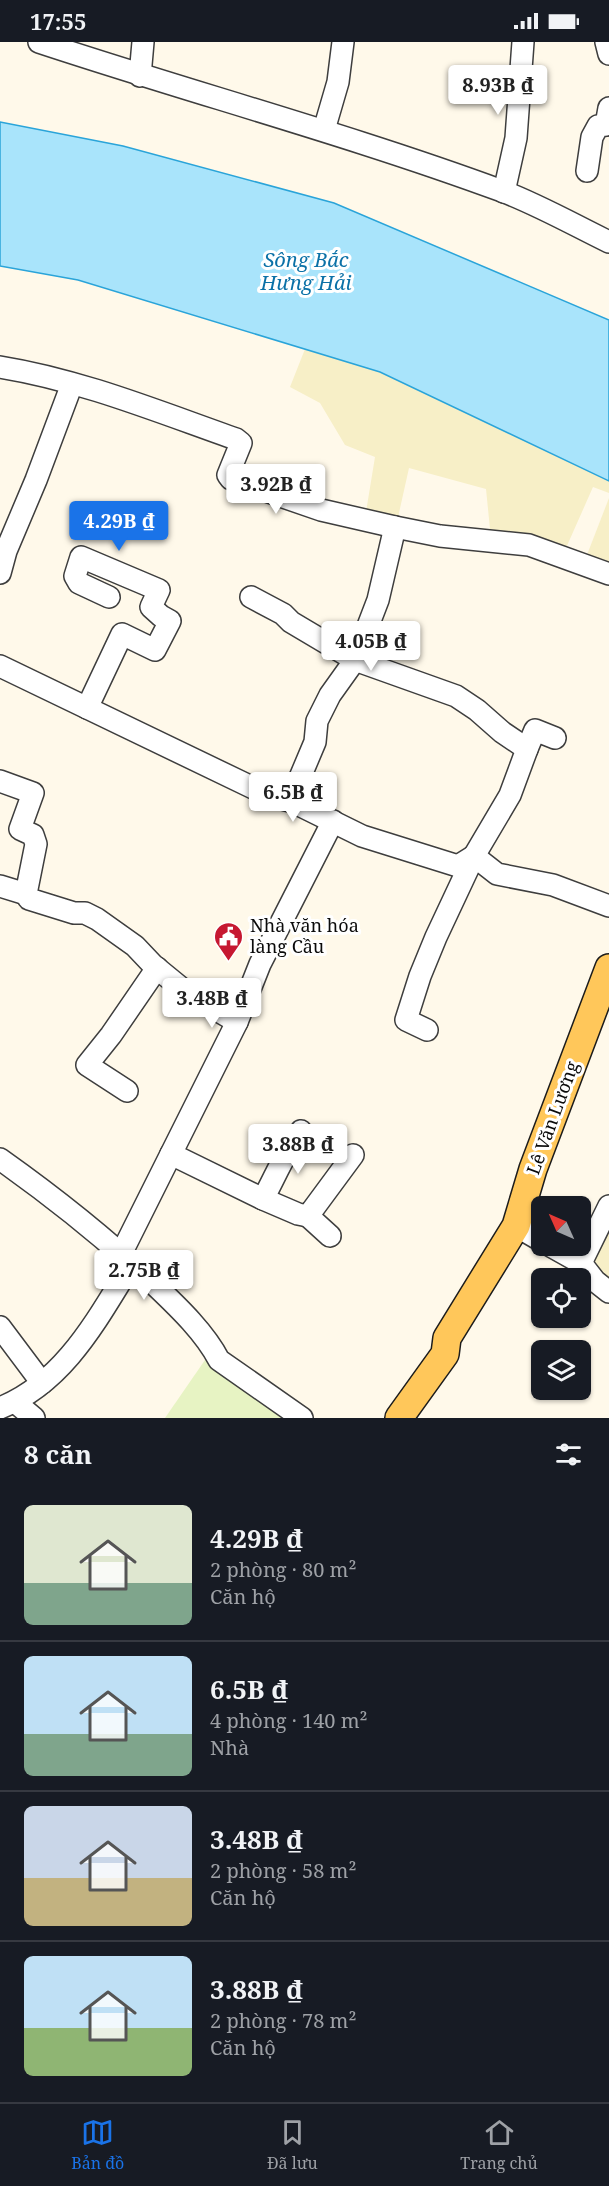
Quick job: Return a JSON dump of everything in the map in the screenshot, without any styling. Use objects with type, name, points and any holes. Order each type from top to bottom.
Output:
[{"type":"main road","name":"Lê Văn Lương","points":[[399,1418],[445,1354],[447,1338],[516,1226],[533,1169],[609,968]]},
{"type":"street","points":[[39,42],[140,76],[324,130],[504,192],[609,242]]},
{"type":"street","points":[[140,76],[143,42]]},
{"type":"street","points":[[324,130],[338,81],[343,42]]},
{"type":"street","points":[[504,192],[516,138],[523,42]]},
{"type":"street","points":[[606,42],[609,54]]},
{"type":"street","points":[[587,171],[592,137],[598,126],[606,125],[609,108]]},
{"type":"street","points":[[0,367],[40,373],[236,439],[241,443],[228,476],[231,479],[321,510],[440,536],[529,545],[609,574]]},
{"type":"street","points":[[0,573],[6,551],[36,480],[72,384]]},
{"type":"street","points":[[293,802],[315,742],[317,721],[330,695],[355,660],[378,600],[395,527]]},
{"type":"street","points":[[87,708],[122,634],[156,650],[170,621],[160,616],[151,607],[159,590],[81,556],[75,576],[79,583],[109,597]]},
{"type":"street","points":[[250,597],[283,614],[291,622],[355,660],[456,696],[527,749]]},
{"type":"street","points":[[0,666],[270,796],[293,802],[362,836],[458,866],[474,856]]},
{"type":"street","points":[[427,1030],[406,1020],[420,976],[474,856],[510,795],[535,730],[555,738]]},
{"type":"street","points":[[0,781],[33,793],[20,829],[33,836],[36,844],[26,894]]},
{"type":"street","points":[[8,1405],[42,1383],[64,1363],[87,1335],[127,1258],[171,1154],[237,1022],[260,964],[333,821]]},
{"type":"street","points":[[474,856],[497,874],[554,885],[609,906]]},
{"type":"street","points":[[0,886],[26,894],[29,899],[74,913],[84,913],[97,920],[135,946],[186,992],[237,1022]]},
{"type":"street","points":[[127,1091],[87,1065],[111,1035],[157,968]]},
{"type":"street","points":[[263,1199],[283,1157],[301,1131]]},
{"type":"street","points":[[171,1154],[263,1199],[308,1216],[330,1236]]},
{"type":"street","points":[[308,1216],[353,1155]]},
{"type":"street","points":[[0,1159],[41,1188],[127,1258],[178,1307],[219,1360],[302,1418]]},
{"type":"street","points":[[581,1263],[609,1206]]},
{"type":"street","points":[[516,1226],[531,1235]]},
{"type":"street","points":[[569,1256],[581,1263],[595,1281],[609,1292]]},
{"type":"street","points":[[0,1327],[42,1383]]},
{"type":"street","points":[[8,1405],[34,1418]]},
{"type":"shaded area","points":[[305,349],[380,372],[609,481],[609,493],[593,487],[566,548],[490,529],[486,489],[409,468],[397,522],[366,512],[375,457],[345,445],[320,403],[290,387]]},
{"type":"shaded area","points":[[609,498],[609,569],[585,560]]},
{"type":"shaded area","points":[[609,1206],[609,1280],[581,1263],[584,1256],[591,1256],[591,1243]]},
{"type":"green space","points":[[205,1360],[283,1418],[165,1418]]},
{"type":"water","name":"Sông Bắc Hưng Hải","points":[[0,122],[123,146],[334,203],[609,320],[609,481],[380,372],[78,280],[0,266]]},
{"type":"place","name":"Nhà văn hóa làng Cầu","points":[[229,962]]}]
